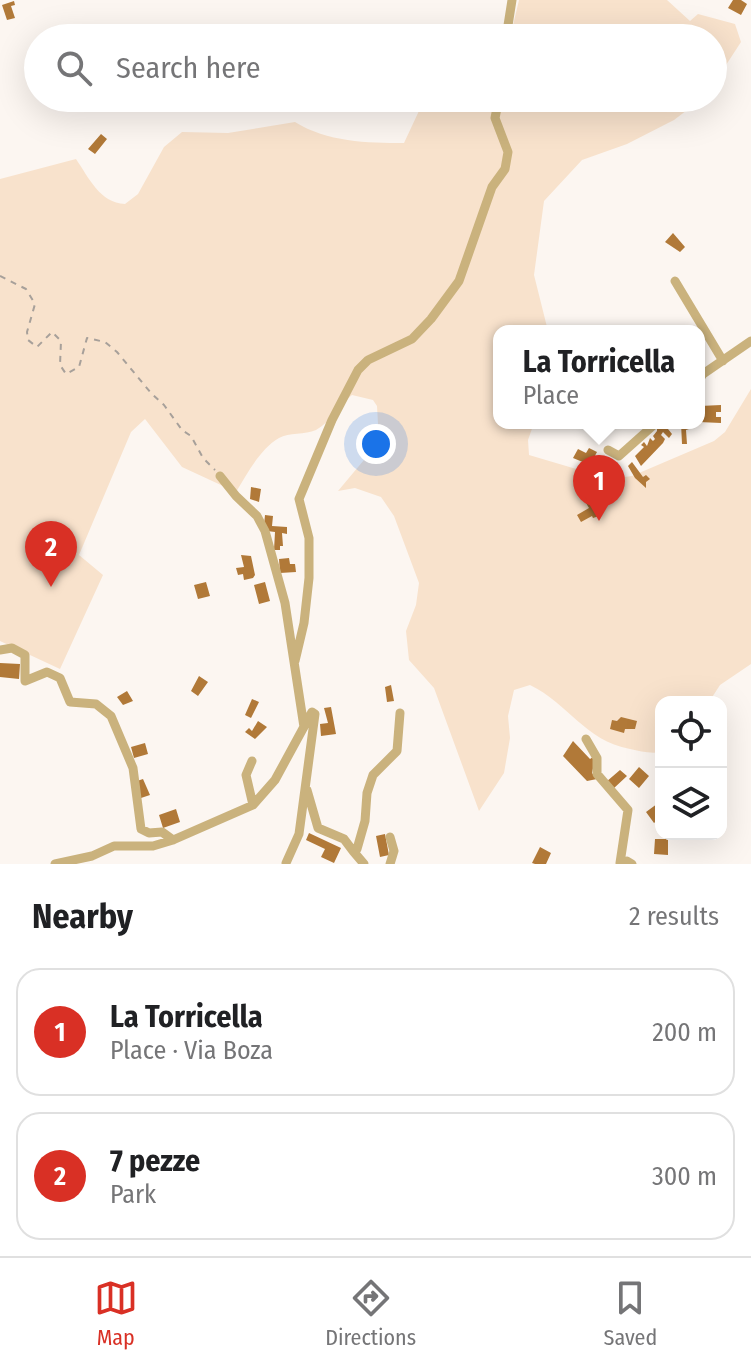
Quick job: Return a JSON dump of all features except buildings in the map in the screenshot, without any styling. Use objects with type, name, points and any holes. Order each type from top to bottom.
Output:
[{"type":"street","points":[[508,24],[512,0]]},
{"type":"street","points":[[295,661],[304,623],[309,578],[309,538],[299,499],[306,479],[358,370],[368,360],[412,339],[459,281],[492,187],[507,161],[508,152],[495,118],[496,112]]},
{"type":"street","points":[[675,281],[701,325]]},
{"type":"street","points":[[705,331],[723,361]]},
{"type":"street","points":[[705,375],[751,341]]},
{"type":"street","points":[[608,450],[619,456],[649,429]]},
{"type":"street","points":[[220,476],[257,516],[265,531],[285,603],[304,727]]},
{"type":"street","points":[[0,650],[12,648],[25,655],[25,681],[47,672],[60,678],[70,702],[96,704],[111,716],[133,768],[141,829],[149,833],[162,832],[173,840]]},
{"type":"street","points":[[55,864],[92,856],[114,846],[153,846],[253,805],[275,780],[312,712],[315,714],[299,834],[286,863]]},
{"type":"street","points":[[353,851],[361,843],[367,793],[373,775],[397,751],[400,713]]},
{"type":"street","points":[[586,739],[597,758],[597,774],[628,810],[620,864]]},
{"type":"street","points":[[252,761],[246,775],[253,805]]},
{"type":"street","points":[[306,788],[318,828],[344,839],[364,864]]},
{"type":"street","points":[[390,837],[394,851],[390,864]]},
{"type":"street","points":[[620,864],[627,861],[632,864]]},
{"type":"path","points":[[0,276],[26,289],[35,304],[28,340],[37,347],[52,332],[61,341],[60,365],[66,374],[79,367],[87,338],[105,342],[164,405],[182,430],[191,436],[203,458],[220,476]]},
{"type":"shaded area","points":[[519,0],[667,0],[690,21],[698,14],[735,24],[741,42],[727,64],[727,24],[513,24]]},
{"type":"shaded area","points":[[418,112],[685,112],[627,144],[582,160],[544,201],[534,275],[546,325],[493,325],[493,429],[532,429],[528,440],[529,455],[610,479],[632,476],[714,441],[725,432],[751,389],[751,664],[720,685],[713,696],[655,696],[655,753],[630,749],[600,738],[530,685],[514,690],[508,716],[510,738],[504,773],[479,811],[434,688],[409,660],[406,631],[416,605],[419,583],[394,516],[381,497],[355,488],[338,491],[379,442],[377,406],[373,400],[352,395],[316,430],[279,438],[260,455],[236,492],[182,467],[145,419],[131,432],[79,555],[103,575],[60,669],[0,641],[0,179],[76,159],[102,194],[116,203],[125,204],[138,194],[164,147],[182,132],[228,133],[295,122],[320,134],[362,142],[404,143]]},
{"type":"place","name":"La Torricella","points":[[599,521]]},
{"type":"place","name":"7 pezze","points":[[51,587]]}]
